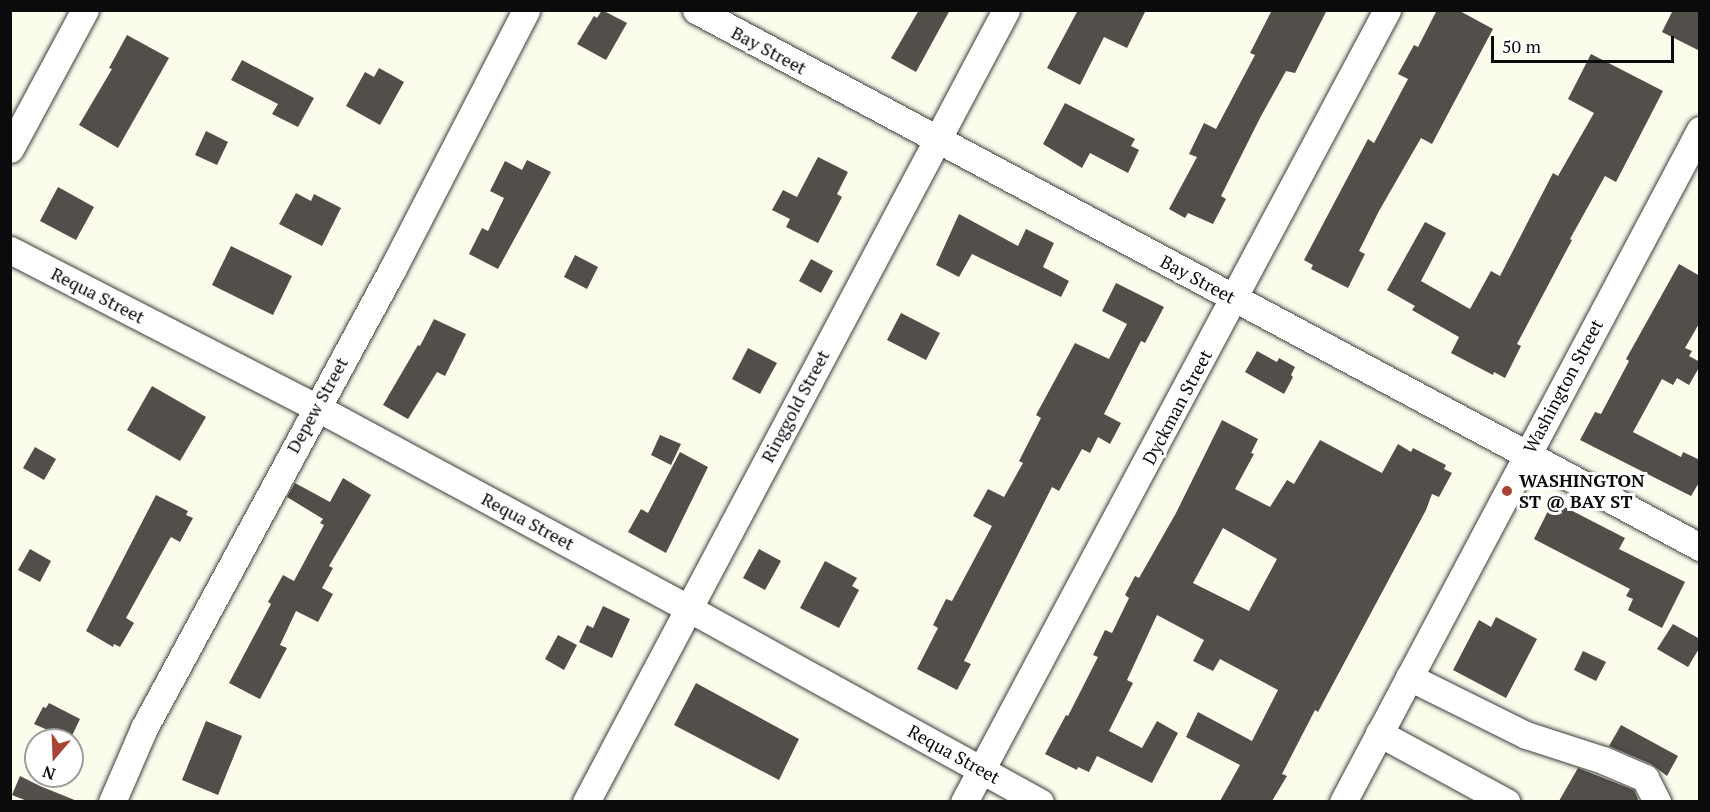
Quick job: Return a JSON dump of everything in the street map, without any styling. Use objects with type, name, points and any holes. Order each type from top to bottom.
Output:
[{"type":"street","points":[[10,149],[85,10]]},
{"type":"street","name":"Depew Street","points":[[112,801],[144,728],[392,270],[526,10]]},
{"type":"street","name":"Bay Street","points":[[696,10],[1700,547]]},
{"type":"street","name":"Ringgold Street","points":[[586,801],[1006,10]]},
{"type":"street","name":"Dyckman Street","points":[[964,801],[1387,10]]},
{"type":"street","name":"Washington Street","points":[[1343,801],[1700,130]]},
{"type":"street","name":"Requa Street","points":[[10,250],[316,407],[1040,801]]},
{"type":"street","points":[[1409,677],[1526,735],[1603,760],[1645,778],[1657,801]]},
{"type":"street","points":[[1379,733],[1506,801]]},
{"type":"building","points":[[602,10],[627,23],[606,60],[577,44],[594,16],[597,18]]},
{"type":"building","points":[[919,10],[950,10],[916,72],[891,58]]},
{"type":"building","points":[[1078,10],[1146,10],[1127,48],[1104,37],[1080,85],[1047,68]]},
{"type":"building","points":[[1272,10],[1327,10],[1295,73],[1286,71],[1260,118],[1221,196],[1226,199],[1213,224],[1188,213],[1185,218],[1169,209],[1197,157],[1189,154],[1204,123],[1216,129],[1255,55],[1250,53]]},
{"type":"building","points":[[1437,10],[1458,10],[1493,29],[1432,144],[1421,138],[1379,211],[1359,251],[1365,254],[1348,288],[1311,269],[1313,265],[1304,260],[1368,139],[1374,143],[1408,79],[1398,74],[1414,45],[1418,47]]},
{"type":"building","points":[[1673,10],[1700,10],[1700,51],[1662,32]]},
{"type":"building","points":[[127,35],[169,58],[118,148],[79,125],[112,69],[109,68]]},
{"type":"building","points":[[1591,54],[1663,91],[1616,182],[1605,176],[1570,239],[1572,240],[1517,344],[1521,346],[1505,378],[1494,372],[1493,375],[1451,353],[1459,337],[1412,310],[1415,306],[1387,290],[1425,222],[1446,233],[1421,281],[1470,309],[1491,271],[1500,276],[1553,173],[1558,176],[1594,113],[1568,99]]},
{"type":"building","points":[[242,60],[314,98],[298,127],[272,114],[278,104],[231,80]]},
{"type":"building","points":[[379,68],[404,82],[380,125],[346,106],[365,72],[374,77]]},
{"type":"building","points":[[1065,103],[1135,139],[1131,146],[1139,150],[1128,173],[1090,153],[1082,168],[1043,144]]},
{"type":"building","points":[[206,131],[228,142],[217,165],[195,155]]},
{"type":"building","points":[[818,157],[848,172],[837,194],[842,197],[818,243],[786,227],[790,219],[772,210],[783,190],[797,197]]},
{"type":"building","points":[[527,160],[551,172],[498,269],[469,254],[482,228],[488,231],[504,198],[490,191],[505,161],[522,170]]},
{"type":"building","points":[[58,187],[94,207],[76,240],[40,221]]},
{"type":"building","points":[[296,193],[311,201],[314,194],[341,208],[322,246],[279,224]]},
{"type":"building","points":[[959,214],[1018,246],[1026,229],[1054,243],[1043,267],[1069,281],[1061,297],[972,254],[959,277],[936,265]]},
{"type":"building","points":[[231,246],[292,276],[273,315],[212,285]]},
{"type":"building","points":[[575,255],[598,267],[587,289],[564,277]]},
{"type":"building","points":[[811,259],[833,271],[821,293],[799,281]]},
{"type":"building","points":[[1679,264],[1700,276],[1700,322],[1685,348],[1692,351],[1689,356],[1700,362],[1700,366],[1689,385],[1677,378],[1673,385],[1662,379],[1633,432],[1681,457],[1683,452],[1700,460],[1700,481],[1691,496],[1580,440],[1595,412],[1601,414],[1629,361],[1626,359]]},
{"type":"building","points":[[1116,283],[1164,307],[1145,343],[1141,341],[1104,414],[1121,423],[1110,444],[1098,437],[1090,453],[1082,449],[1059,491],[1052,487],[964,661],[971,664],[957,690],[917,669],[938,628],[933,625],[946,599],[952,601],[992,526],[973,516],[988,489],[1004,497],[1023,463],[1019,461],[1041,418],[1036,415],[1075,343],[1109,359],[1127,324],[1102,311]]},
{"type":"building","points":[[901,313],[940,333],[926,360],[887,340]]},
{"type":"building","points":[[434,319],[466,334],[445,376],[437,372],[408,419],[383,405]]},
{"type":"building","points":[[748,348],[777,363],[760,394],[732,379]]},
{"type":"building","points":[[1257,351],[1277,362],[1279,358],[1295,367],[1291,375],[1293,377],[1284,394],[1245,372]]},
{"type":"building","points":[[152,386],[206,417],[180,461],[127,430]]},
{"type":"building","points":[[1222,420],[1258,439],[1251,453],[1254,454],[1235,489],[1270,507],[1287,480],[1294,484],[1320,440],[1382,473],[1398,444],[1411,452],[1413,448],[1446,465],[1444,469],[1452,473],[1439,497],[1432,494],[1426,510],[1318,712],[1315,710],[1282,774],[1287,776],[1272,801],[1220,801],[1240,765],[1186,737],[1198,712],[1252,741],[1278,690],[1220,659],[1213,671],[1193,661],[1204,640],[1157,615],[1127,680],[1133,683],[1109,731],[1142,748],[1157,721],[1178,733],[1152,783],[1097,756],[1089,772],[1078,767],[1077,770],[1045,754],[1066,715],[1068,716],[1098,657],[1093,655],[1105,630],[1112,633],[1129,598],[1125,595],[1135,576],[1139,578],[1176,513]],"holes":[[[1223,528],[1277,559],[1249,611],[1193,583]]]},
{"type":"building","points":[[660,435],[681,444],[671,465],[651,455]]},
{"type":"building","points":[[35,447],[56,459],[44,480],[23,468]]},
{"type":"building","points":[[680,452],[708,467],[666,553],[628,532],[641,509],[648,513]]},
{"type":"building","points":[[343,478],[371,495],[329,566],[333,568],[322,588],[333,594],[318,622],[296,611],[280,645],[287,648],[260,699],[229,683],[271,604],[268,602],[283,575],[294,581],[324,525],[320,523],[323,519],[287,497],[295,483],[330,502]]},
{"type":"building","points":[[156,495],[188,511],[186,515],[193,518],[180,542],[171,537],[169,540],[126,618],[134,623],[120,647],[114,644],[113,647],[86,631]]},
{"type":"building","points":[[1553,501],[1625,538],[1619,549],[1685,582],[1662,628],[1628,610],[1633,599],[1626,596],[1630,589],[1534,539]]},
{"type":"building","points":[[30,549],[51,561],[40,582],[18,570]]},
{"type":"building","points":[[759,549],[781,561],[765,590],[743,578]]},
{"type":"building","points":[[825,561],[857,578],[852,586],[859,590],[839,628],[800,608]]},
{"type":"building","points":[[603,606],[630,619],[612,658],[579,642],[587,625],[593,628]]},
{"type":"building","points":[[1496,617],[1537,639],[1506,698],[1453,670],[1479,620],[1491,627]]},
{"type":"building","points":[[1673,624],[1700,639],[1700,647],[1688,667],[1657,649]]},
{"type":"building","points":[[558,635],[577,645],[564,670],[545,659]]},
{"type":"building","points":[[1583,651],[1606,662],[1596,681],[1574,670]]},
{"type":"building","points":[[696,683],[799,739],[779,780],[674,725]]},
{"type":"building","points":[[49,703],[80,719],[76,728],[43,728],[34,724],[43,707],[46,708]]},
{"type":"building","points":[[206,721],[242,736],[218,795],[182,780]]},
{"type":"building","points":[[1621,725],[1678,756],[1667,776],[1651,764],[1609,746]]},
{"type":"building","points":[[1578,768],[1634,790],[1637,801],[1559,801]]},
{"type":"building","points":[[20,776],[24,778],[24,788],[45,788],[77,801],[27,801],[12,795]]},
{"type":"place","name":"WASHINGTON ST @ BAY ST","points":[[1507,491]]}]
